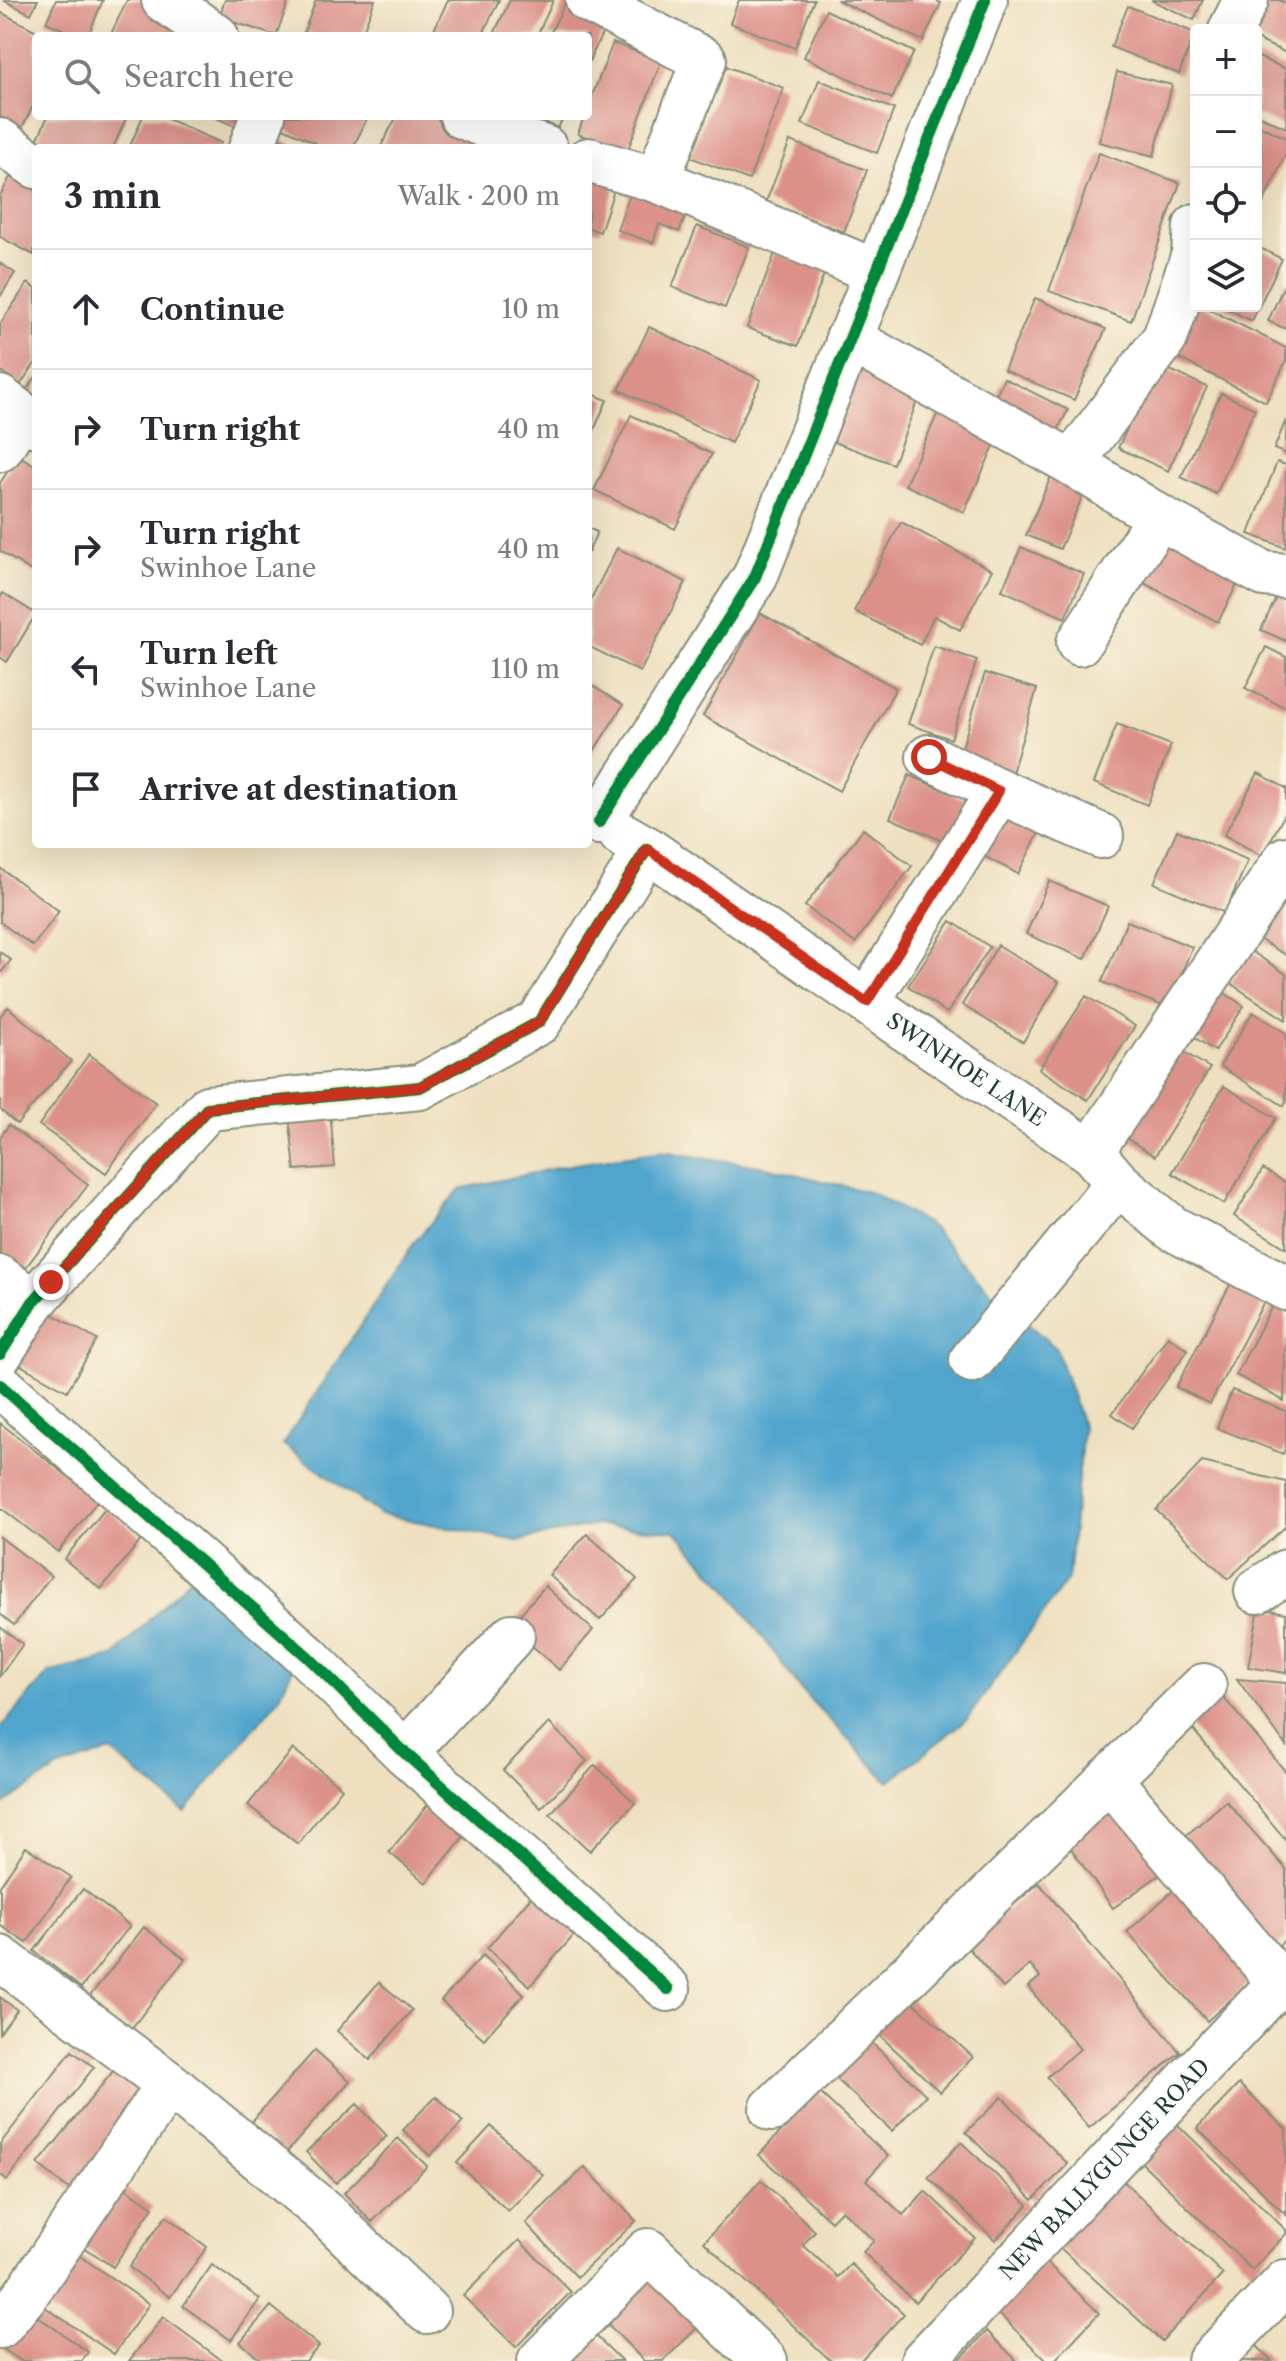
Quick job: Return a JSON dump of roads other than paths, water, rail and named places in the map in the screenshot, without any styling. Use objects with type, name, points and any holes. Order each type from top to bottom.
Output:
[{"type":"street","points":[[164,0],[210,32]]},
{"type":"street","points":[[588,0],[704,60],[657,180]]},
{"type":"street","points":[[594,818],[755,577],[985,0]]},
{"type":"street","points":[[1234,24],[1246,0]]},
{"type":"street","points":[[252,144],[262,120]]},
{"type":"street","points":[[471,120],[525,144]]},
{"type":"street","points":[[0,141],[32,163]]},
{"type":"street","points":[[592,161],[657,180],[876,272]]},
{"type":"street","points":[[1072,463],[1165,338],[1194,254],[1195,240]]},
{"type":"street","points":[[848,338],[1072,463],[1159,517],[1264,574],[1286,576]]},
{"type":"street","points":[[1079,643],[1159,517]]},
{"type":"street","points":[[929,757],[1101,836]]},
{"type":"street","points":[[867,1002],[999,791]]},
{"type":"street","name":"SWINHOE LANE","points":[[594,818],[647,849],[1104,1167],[1172,1228],[1286,1288]]},
{"type":"street","points":[[0,1354],[17,1290],[208,1108],[420,1087],[539,1022],[647,849]]},
{"type":"street","points":[[972,1360],[1104,1167],[1286,859]]},
{"type":"street","points":[[0,1385],[308,1657],[405,1753],[668,1989]]},
{"type":"street","points":[[405,1753],[512,1636]]},
{"type":"street","points":[[772,2109],[1204,1686]]},
{"type":"street","points":[[1109,1779],[1283,1980]]},
{"type":"street","points":[[0,1958],[169,2084],[324,2212],[427,2311]]},
{"type":"street","name":"NEW BALLYGUNGE ROAD","points":[[923,2361],[1283,1980]]},
{"type":"street","points":[[0,2326],[24,2297],[169,2084]]},
{"type":"street","points":[[540,2361],[648,2251],[765,2361]]},
{"type":"street","points":[[1210,2361],[1286,2282]]},
{"type":"water","points":[[661,1151],[766,1167],[872,1193],[931,1226],[994,1295],[1056,1348],[1083,1428],[1068,1579],[967,1719],[889,1782],[802,1691],[728,1590],[675,1531],[596,1525],[518,1541],[379,1514],[283,1444],[416,1240],[460,1189],[570,1165]]},
{"type":"water","points":[[203,1565],[300,1653],[279,1698],[185,1812],[111,1751],[57,1769],[0,1807],[0,1729],[49,1673],[113,1657]]}]
